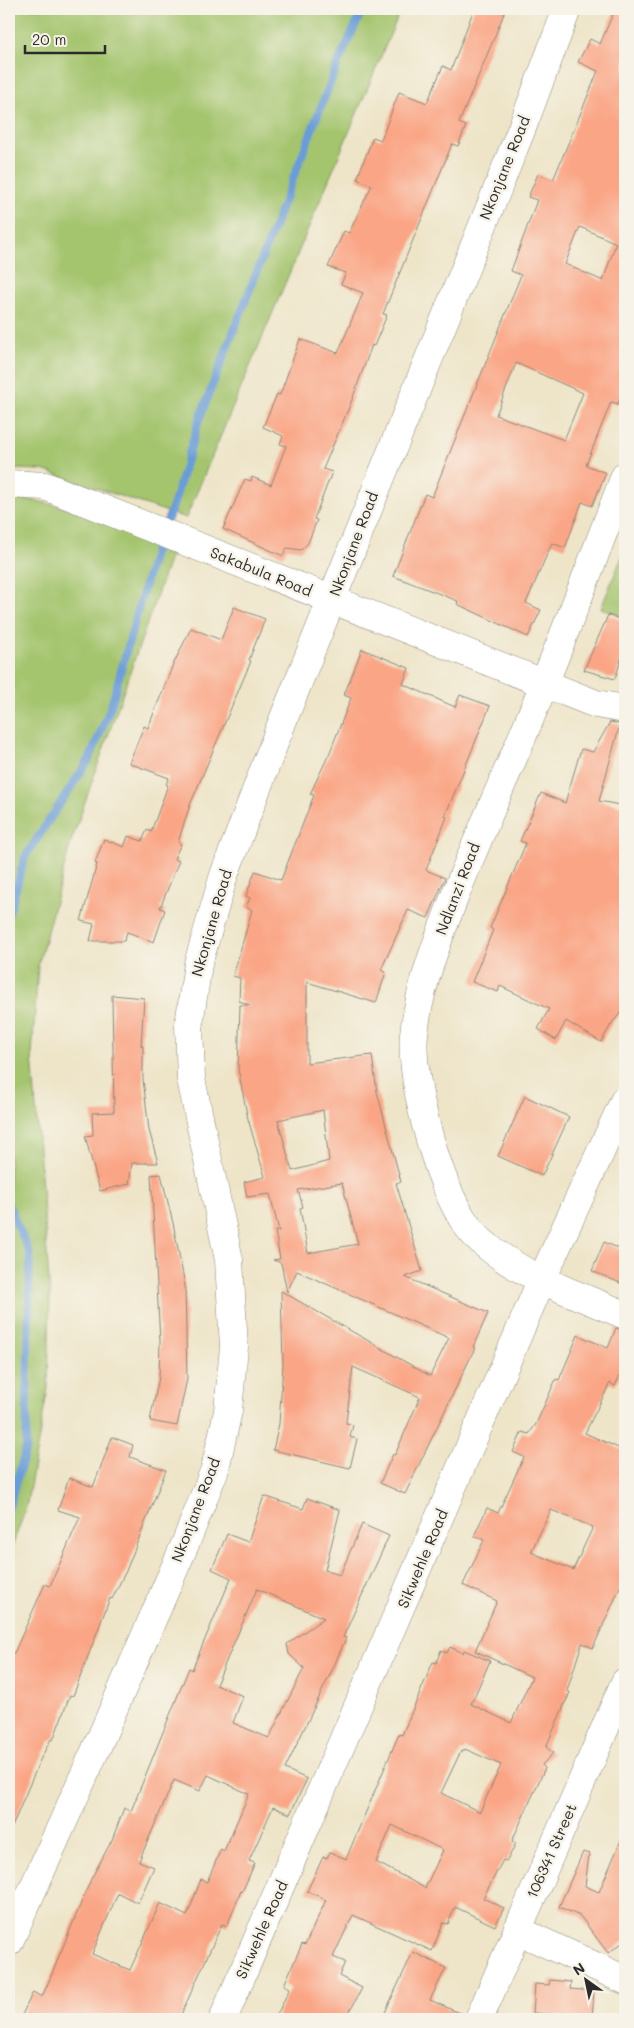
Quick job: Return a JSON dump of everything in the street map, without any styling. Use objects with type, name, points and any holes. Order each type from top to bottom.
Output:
[{"type":"street","name":"Nkonjane Road","points":[[9,1942],[100,1740],[215,1469],[228,1411],[234,1347],[229,1260],[190,1079],[190,1015],[198,964],[224,875],[281,725],[522,128],[567,9]]},
{"type":"street","name":"Ndlanzi Road","points":[[542,1279],[498,1255],[473,1233],[451,1196],[432,1144],[416,1077],[414,1036],[419,1000],[441,933],[482,828],[544,683],[625,476]]},
{"type":"street","name":"Sakabula Road","points":[[9,484],[45,486],[596,704],[625,709]]},
{"type":"street","name":"Sikwehle Road","points":[[223,2019],[542,1279],[625,1099]]},
{"type":"street","points":[[542,1279],[625,1315]]},
{"type":"street","name":"106341 Street","points":[[479,2019],[625,1682]]},
{"type":"street","points":[[517,1930],[625,1980]]},
{"type":"green space","points":[[9,9],[401,9],[186,518],[42,470],[9,469]]},
{"type":"green space","points":[[9,500],[38,501],[77,511],[173,549],[70,845],[38,966],[32,1055],[50,1294],[48,1388],[26,1508],[9,1555]]},
{"type":"green space","points":[[625,549],[625,617],[601,608]]},
{"type":"building","points":[[474,9],[506,9],[459,123],[466,126],[458,146],[452,144],[383,314],[387,315],[374,346],[372,345],[350,405],[323,469],[332,472],[314,519],[317,520],[308,543],[301,550],[287,548],[283,556],[223,529],[245,479],[251,481],[252,477],[271,485],[286,446],[280,444],[283,436],[263,427],[277,394],[280,395],[300,339],[338,353],[363,293],[341,284],[346,273],[328,267],[344,231],[349,233],[372,185],[357,179],[373,137],[381,140],[399,92],[427,103],[443,66],[451,70]]},
{"type":"building","points":[[615,9],[625,9],[625,387],[618,404],[611,402],[586,465],[606,473],[592,506],[582,502],[565,548],[552,543],[526,603],[541,610],[528,637],[457,604],[458,601],[393,576],[425,494],[432,497],[521,275],[511,271],[537,200],[528,197],[538,174],[553,180],[598,71],[578,62],[590,39],[600,44]],"holes":[[[580,227],[616,243],[603,281],[565,264]],[[516,363],[583,393],[564,440],[496,415]]]},
{"type":"building","points":[[234,607],[265,619],[249,660],[251,661],[190,805],[178,842],[181,844],[174,859],[179,861],[160,908],[165,910],[154,942],[127,932],[124,941],[90,941],[94,924],[81,921],[97,864],[95,863],[104,839],[124,847],[128,836],[142,841],[147,830],[151,832],[168,785],[166,784],[169,778],[129,763],[144,726],[148,728],[172,667],[191,628],[221,640]]},
{"type":"building","points":[[608,615],[625,621],[625,646],[615,679],[584,670]]},
{"type":"building","points":[[362,649],[409,668],[403,684],[455,707],[460,695],[490,706],[445,816],[447,817],[426,870],[445,878],[428,918],[408,910],[381,970],[386,972],[376,1003],[307,982],[307,1063],[372,1055],[377,1092],[401,1182],[396,1183],[422,1271],[405,1277],[488,1313],[473,1347],[475,1348],[405,1494],[380,1483],[393,1454],[395,1455],[420,1397],[353,1367],[346,1423],[353,1425],[350,1437],[357,1439],[350,1468],[273,1450],[279,1424],[283,1364],[281,1291],[430,1376],[449,1338],[297,1271],[287,1292],[281,1263],[273,1260],[280,1259],[275,1231],[279,1231],[270,1194],[247,1197],[244,1182],[265,1177],[248,1119],[238,1069],[240,1005],[250,1005],[239,1001],[240,978],[233,976],[252,910],[246,907],[250,898],[246,896],[255,871],[281,880],[314,795],[310,794],[330,752],[351,698],[344,695]],"holes":[[[323,1110],[329,1161],[292,1171],[278,1120]],[[342,1183],[358,1244],[308,1253],[300,1208],[303,1207],[298,1190]]]},
{"type":"building","points":[[610,722],[620,724],[599,801],[625,806],[625,1008],[612,1023],[601,1042],[566,1021],[556,1040],[538,1029],[549,1009],[500,986],[498,992],[472,982],[493,930],[490,928],[526,843],[520,841],[541,793],[565,803],[581,749],[593,752]]},
{"type":"building","points":[[112,995],[144,998],[141,1046],[143,1046],[143,1079],[149,1130],[158,1163],[132,1163],[129,1184],[100,1191],[85,1136],[93,1135],[92,1113],[114,1112]]},
{"type":"building","points":[[525,1096],[569,1117],[542,1176],[498,1156]]},
{"type":"building","points":[[161,1174],[185,1285],[187,1379],[177,1426],[150,1421],[159,1377],[160,1341],[151,1175]]},
{"type":"building","points":[[604,1242],[625,1251],[625,1285],[592,1271]]},
{"type":"building","points":[[616,1328],[625,1330],[625,1364],[615,1386],[610,1383],[585,1433],[625,1451],[625,1576],[593,1648],[582,1643],[567,1691],[570,1692],[546,1747],[553,1753],[542,1765],[545,1768],[512,1841],[516,1843],[507,1861],[503,1860],[483,1898],[504,1908],[495,1926],[455,1907],[448,1924],[443,1923],[432,1951],[353,1915],[333,1957],[345,1962],[339,1976],[362,1988],[346,2019],[275,2019],[290,1988],[284,1985],[302,1944],[305,1945],[326,1900],[307,1891],[323,1857],[327,1858],[330,1852],[346,1859],[399,1734],[402,1735],[433,1662],[436,1663],[441,1650],[447,1653],[450,1647],[463,1653],[464,1650],[490,1661],[471,1704],[511,1723],[532,1677],[475,1651],[497,1601],[463,1585],[484,1540],[474,1536],[487,1508],[498,1513],[524,1457],[513,1452],[522,1432],[529,1434],[536,1424],[556,1379],[559,1380],[578,1335],[608,1348]],"holes":[[[551,1510],[593,1527],[573,1570],[531,1552]],[[465,1749],[501,1765],[480,1812],[441,1793],[461,1751],[463,1752]],[[392,1825],[443,1850],[425,1888],[376,1862]]]},
{"type":"building","points":[[112,1437],[133,1445],[130,1457],[166,1470],[126,1571],[112,1599],[110,1598],[73,1696],[70,1695],[53,1740],[51,1739],[40,1760],[9,1834],[9,1651],[14,1653],[45,1584],[50,1586],[80,1517],[58,1510],[69,1478],[93,1487]]},
{"type":"building","points":[[264,1496],[303,1509],[307,1498],[340,1510],[325,1570],[340,1575],[362,1524],[389,1536],[343,1637],[346,1638],[334,1666],[285,1769],[307,1779],[290,1814],[273,1807],[249,1861],[255,1863],[227,1926],[222,1924],[179,2019],[20,2019],[33,1992],[42,1997],[91,1879],[112,1840],[124,1808],[131,1811],[189,1668],[192,1670],[231,1578],[212,1569],[227,1534],[248,1542]],"holes":[[[257,1589],[324,1618],[287,1644],[289,1654],[304,1668],[269,1738],[233,1723],[243,1696],[216,1685]],[[208,1775],[249,1794],[224,1851],[221,1849],[207,1882],[201,1879],[187,1916],[160,1903],[130,1970],[92,1954],[118,1893],[138,1903],[154,1867],[139,1861],[174,1780],[200,1791]]]},
{"type":"building","points":[[625,1831],[625,1941],[608,1953],[580,1916],[559,1907],[583,1852],[589,1854],[585,1886],[599,1892]]},
{"type":"building","points":[[413,1952],[446,1968],[430,2000],[464,2015],[464,2019],[382,2019]]},
{"type":"building","points":[[550,1980],[571,1982],[570,1989],[594,1991],[592,2019],[549,2019],[550,2014],[533,2013],[535,1984],[549,1985]]},
{"type":"waterway","points":[[9,913],[25,857],[90,758],[111,706],[154,553],[173,506],[199,420],[338,63],[363,9]]},
{"type":"waterway","points":[[9,1206],[30,1254],[26,1448],[9,1507]]}]
